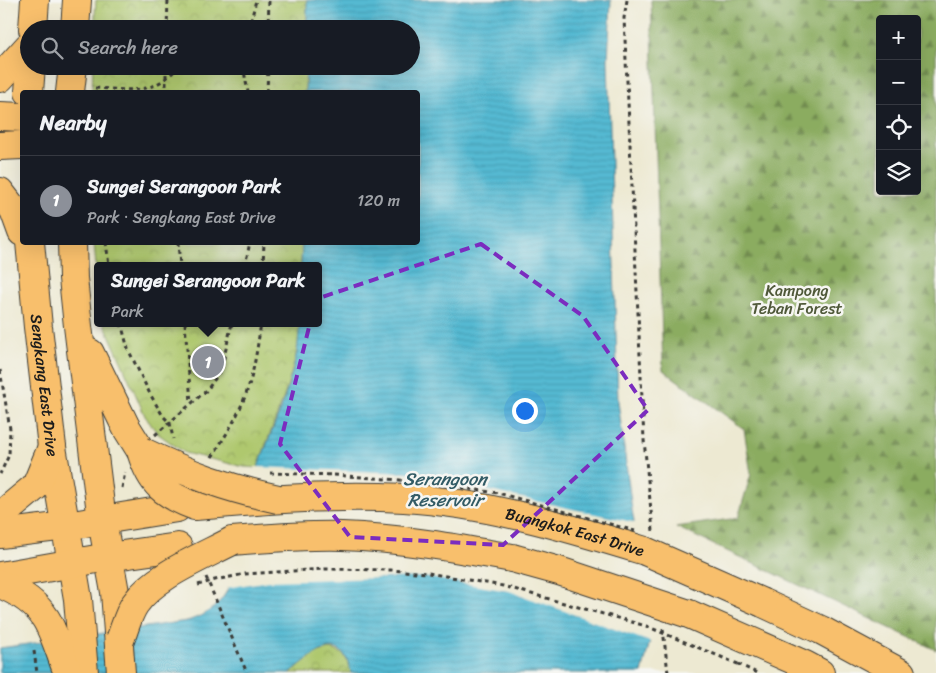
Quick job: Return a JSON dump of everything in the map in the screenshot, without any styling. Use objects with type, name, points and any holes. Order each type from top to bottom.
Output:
[{"type":"main road","points":[[34,20],[36,0]]},
{"type":"main road","points":[[76,20],[77,0]]},
{"type":"main road","points":[[0,78],[20,56]]},
{"type":"main road","points":[[29,90],[30,75]]},
{"type":"main road","points":[[77,75],[83,90]]},
{"type":"main road","points":[[0,116],[20,117]]},
{"type":"main road","points":[[0,146],[20,145]]},
{"type":"main road","name":"Sengkang East Drive","points":[[0,192],[14,210],[20,224]]},
{"type":"main road","name":"Sengkang East Drive","points":[[28,245],[52,447],[78,599],[84,673]]},
{"type":"main road","points":[[72,245],[78,326],[102,521],[115,592],[121,673]]},
{"type":"main road","points":[[78,326],[110,396],[126,427],[142,451],[147,469],[159,486],[186,507]]},
{"type":"main road","points":[[0,516],[36,486],[52,447]]},
{"type":"main road","points":[[142,451],[207,480],[242,491],[278,499]]},
{"type":"main road","name":"Buangkok East Drive","points":[[0,534],[102,521],[186,507],[278,499],[405,498],[464,505],[560,526],[645,551],[821,630],[901,673]]},
{"type":"main road","points":[[0,576],[108,557],[232,541],[296,537],[349,537],[424,543],[512,558],[559,571],[689,614],[743,652],[805,665],[820,673]]},
{"type":"main road","points":[[120,640],[134,606],[141,596],[163,577],[232,541]]},
{"type":"main road","points":[[0,584],[16,591],[36,607],[46,619],[68,673]]},
{"type":"path","points":[[167,20],[168,0]]},
{"type":"path","points":[[251,20],[256,0]]},
{"type":"path","points":[[268,20],[269,0]]},
{"type":"path","points":[[627,0],[624,18],[642,401],[654,537]]},
{"type":"path","points":[[165,75],[166,90]]},
{"type":"path","points":[[83,90],[141,90],[154,86],[170,75]]},
{"type":"path","points":[[245,75],[248,90]]},
{"type":"path","points":[[267,90],[268,75]]},
{"type":"path","points":[[106,245],[108,262]]},
{"type":"path","points":[[178,245],[180,262]]},
{"type":"path","points":[[246,262],[249,245]]},
{"type":"path","points":[[263,262],[264,245]]},
{"type":"path","points":[[122,327],[128,350],[163,416],[170,423],[173,439],[178,446]]},
{"type":"path","points":[[184,327],[191,404]]},
{"type":"path","points":[[170,423],[207,390],[221,370],[231,327]]},
{"type":"path","points":[[207,465],[230,428],[244,399],[254,369],[260,327]]},
{"type":"path","points":[[0,370],[10,429],[9,454],[0,474]]},
{"type":"path","points":[[268,472],[413,481],[498,493],[636,532]]},
{"type":"path","points":[[196,586],[245,574],[308,570],[428,572],[503,586],[743,652],[757,673]]},
{"type":"path","points":[[203,571],[247,673]]},
{"type":"path","points":[[663,624],[668,673]]},
{"type":"path","points":[[32,646],[37,673]]},
{"type":"highlighted area","points":[[481,244],[583,316],[648,410],[503,545],[350,537],[280,444],[316,299]]},
{"type":"green space","points":[[96,0],[307,0],[307,20],[95,20]]},
{"type":"green space","name":"Kampong Teban Forest","points":[[651,0],[936,0],[936,650],[676,527],[738,518],[751,474],[744,429],[663,370]]},
{"type":"green space","points":[[93,75],[306,75],[305,90],[92,90]]},
{"type":"green space","points":[[94,245],[302,245],[301,262],[96,262]]},
{"type":"green space","points":[[106,327],[300,327],[295,361],[290,379],[258,468],[244,467],[185,453],[157,433],[145,416]]},
{"type":"green space","points":[[329,649],[344,656],[351,673],[290,673],[314,653]]},
{"type":"water","name":"Serangoon Reservoir","points":[[307,0],[611,0],[608,60],[618,401],[632,510],[653,629],[642,673],[351,673],[347,659],[341,651],[333,648],[316,653],[290,673],[0,673],[0,648],[187,621],[210,611],[220,601],[233,579],[259,464],[282,406],[297,352],[300,327],[322,327],[322,262],[301,262],[302,245],[420,245],[420,90],[305,90],[306,75],[420,75],[420,20],[307,20]]},
{"type":"pier","points":[[255,467],[406,473],[637,523],[656,630],[653,643],[509,591],[424,577],[268,581],[226,588],[231,579]]},
{"type":"place","name":"Sungei Serangoon Park","points":[[208,362]]}]
